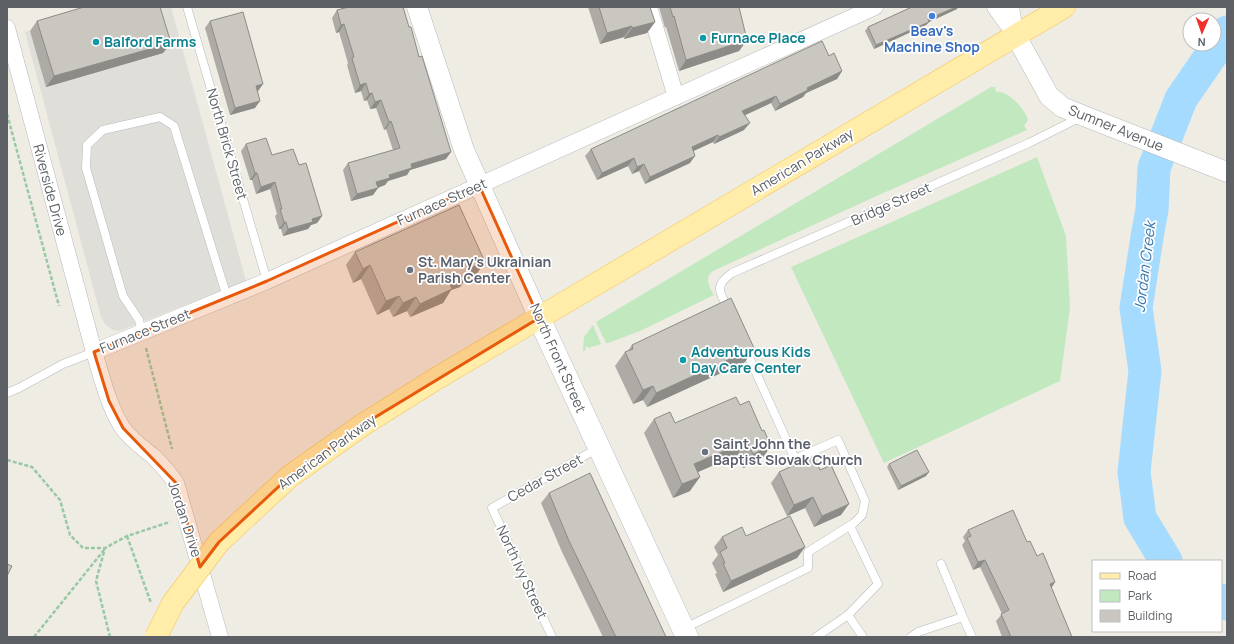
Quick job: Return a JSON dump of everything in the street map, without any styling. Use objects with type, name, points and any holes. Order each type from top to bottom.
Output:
[{"type":"main road","name":"American Parkway","points":[[156,637],[173,603],[219,542],[289,477],[364,424],[439,377],[1064,7]]},
{"type":"main road","name":"North Front Street","points":[[539,318],[685,633]]},
{"type":"street","name":"North Front Street","points":[[417,7],[464,150],[539,318]]},
{"type":"street","points":[[650,7],[676,97]]},
{"type":"street","name":"Furnace Street","points":[[94,352],[143,339],[227,297],[267,281],[875,7]]},
{"type":"street","points":[[995,7],[1016,36]]},
{"type":"street","points":[[1011,7],[1016,36]]},
{"type":"street","name":"Riverside Drive","points":[[7,28],[94,352]]},
{"type":"street","name":"Sumner Avenue","points":[[1016,36],[1050,96],[1062,107],[1227,172]]},
{"type":"street","name":"Jordan Drive","points":[[94,352],[109,401],[123,428],[139,446],[167,471],[176,483],[220,637]]},
{"type":"lane","name":"North Brick Street","points":[[187,7],[267,281]]},
{"type":"lane","name":"Bridge Street","points":[[732,318],[726,303],[720,294],[719,286],[723,279],[732,273],[1029,143],[1084,116]]},
{"type":"lane","points":[[143,339],[139,320],[123,296],[86,168],[86,146],[103,130],[160,117],[174,126],[227,297]]},
{"type":"lane","points":[[685,633],[808,568],[808,552],[850,526],[862,515],[865,501],[838,440],[795,459],[741,339]]},
{"type":"lane","name":"Furnace Street","points":[[7,393],[63,364],[94,352]]},
{"type":"lane","name":"Cedar Street","points":[[492,508],[598,448]]},
{"type":"lane","name":"North Ivy Street","points":[[492,508],[552,637]]},
{"type":"lane","points":[[816,637],[848,615],[878,584],[850,526]]},
{"type":"lane","points":[[941,564],[972,637]]},
{"type":"lane","points":[[848,615],[864,637]]},
{"type":"lane","points":[[911,637],[918,632],[963,617]]},
{"type":"path","points":[[7,114],[59,306]]},
{"type":"path","points":[[143,339],[174,456]]},
{"type":"path","points":[[7,460],[32,467],[60,500],[70,535],[83,548],[105,548]]},
{"type":"path","points":[[34,637],[105,548],[127,536],[185,517]]},
{"type":"path","points":[[127,536],[153,608]]},
{"type":"path","points":[[105,548],[96,581],[110,637]]},
{"type":"highlighted area","points":[[479,185],[539,318],[364,424],[289,477],[219,542],[200,567],[176,483],[123,428],[109,401],[94,352],[267,281]]},
{"type":"shaded area","points":[[111,7],[171,7],[246,281],[119,331],[113,330],[105,324],[101,317],[25,32]]},
{"type":"green space","points":[[991,87],[995,87],[996,92],[1005,94],[1020,106],[1027,116],[1028,120],[1024,126],[1027,130],[881,194],[713,271],[710,273],[708,282],[714,295],[640,331],[606,343],[596,322]]},
{"type":"green space","points":[[1037,157],[1066,236],[1070,308],[1060,381],[884,463],[791,267]]},
{"type":"green space","points":[[593,325],[601,344],[588,348],[587,346],[585,347],[586,350],[583,351],[584,337]]},
{"type":"building","name":"Balford Farms","points":[[84,7],[160,7],[171,43],[54,76],[37,21]]},
{"type":"building","points":[[349,7],[403,7],[409,27],[411,27],[419,57],[422,56],[451,152],[411,164],[412,168],[389,175],[390,178],[376,182],[378,188],[357,194],[348,163],[400,148],[391,121],[389,122],[381,100],[375,102],[372,93],[369,94],[366,83],[360,85],[352,58],[354,57],[344,24],[341,25],[337,10]]},
{"type":"building","points":[[599,7],[650,7],[655,22],[632,28],[632,26],[607,33]]},
{"type":"building","name":"Furnace Place","points":[[670,7],[739,7],[747,40],[686,60],[674,16],[673,17]]},
{"type":"building","points":[[912,7],[956,7],[928,19],[929,22],[876,45],[868,27]]},
{"type":"building","points":[[243,12],[263,84],[256,86],[260,101],[235,108],[210,21]]},
{"type":"building","points":[[822,41],[829,56],[834,53],[842,71],[807,88],[808,90],[780,104],[776,96],[742,111],[750,123],[692,147],[695,156],[650,177],[644,164],[637,167],[634,158],[602,173],[591,149]]},
{"type":"building","points":[[266,138],[272,155],[293,149],[299,165],[306,163],[322,216],[312,219],[313,222],[288,229],[280,209],[282,209],[275,182],[261,187],[246,144]]},
{"type":"building","name":"St. Mary's Ukrainian Parish Center","points":[[459,205],[485,262],[468,269],[469,273],[449,282],[452,289],[420,304],[416,297],[403,303],[399,296],[386,301],[370,265],[363,269],[355,252]]},
{"type":"building","name":"Adventurous Kids Day Care Center","points":[[731,298],[754,348],[656,393],[653,386],[643,390],[625,352],[633,349],[632,345]]},
{"type":"building","name":"Saint John the Baptist Slovak Church","points":[[736,397],[740,405],[749,401],[762,431],[764,430],[771,446],[753,454],[747,441],[694,464],[700,477],[682,484],[654,419],[670,412],[675,423]]},
{"type":"building","points":[[917,450],[929,472],[901,486],[889,464]]},
{"type":"building","points":[[814,456],[820,470],[831,465],[849,504],[822,516],[813,497],[794,505],[779,472]]},
{"type":"building","points":[[590,473],[666,637],[616,637],[569,541],[549,493]]},
{"type":"building","points":[[1013,510],[1027,542],[1030,541],[1037,556],[1043,553],[1055,582],[1050,584],[1072,637],[1011,637],[1001,614],[1009,610],[985,560],[978,562],[967,538],[971,536],[968,530]]},
{"type":"building","points":[[790,516],[805,547],[731,581],[720,552],[727,548],[722,537],[742,527],[746,536]]},
{"type":"building","points":[[7,564],[12,566],[7,576]]},
{"type":"waterway","name":"Jordan Creek","points":[[1165,560],[1140,518],[1134,472],[1145,371],[1136,308],[1152,210],[1154,168],[1181,99],[1227,32]]},
{"type":"waterway","name":"Jordan Creek","points":[[1222,601],[1227,604]]},
{"type":"place","name":"Beav's Machine Shop","points":[[932,16]]},
{"type":"place","name":"Furnace Place","points":[[703,38]]},
{"type":"place","name":"Balford Farms","points":[[96,42]]},
{"type":"place","name":"St. Mary's Ukrainian Parish Center","points":[[410,270]]},
{"type":"place","name":"Adventurous Kids Day Care Center","points":[[683,360]]},
{"type":"place","name":"Saint John the Baptist Slovak Church","points":[[705,452]]}]
